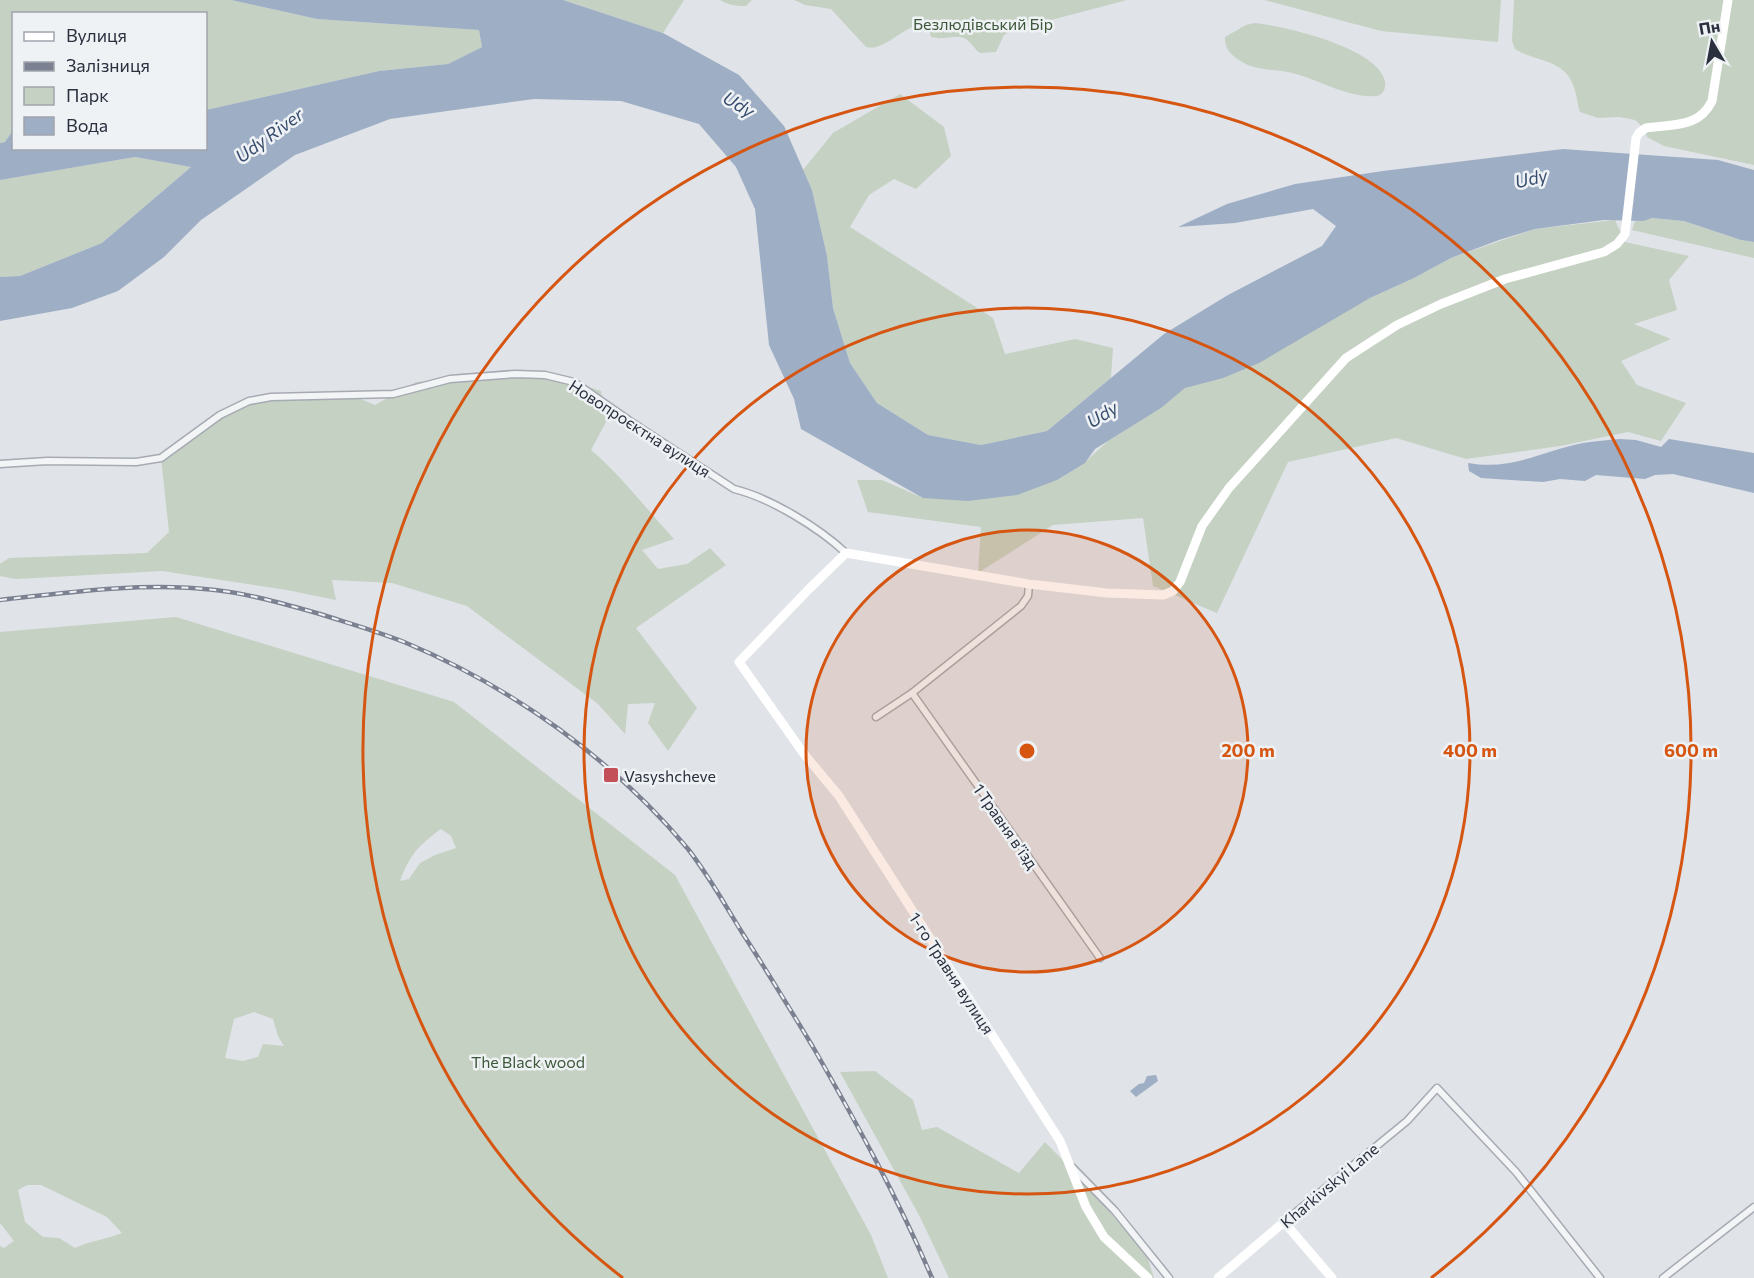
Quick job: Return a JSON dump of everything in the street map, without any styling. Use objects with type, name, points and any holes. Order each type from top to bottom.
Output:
[{"type":"street","points":[[846,553],[1029,585],[1163,595],[1173,591],[1180,582],[1202,526],[1229,488],[1346,358],[1397,325],[1441,303],[1505,279],[1604,252],[1617,244],[1625,234],[1636,138],[1646,128],[1700,118],[1712,101],[1728,0]]},
{"type":"street","name":"Новопроєктна вулиця","points":[[0,464],[47,461],[136,462],[161,458],[220,415],[249,400],[271,397],[393,394],[450,379],[514,374],[545,375],[574,382],[729,486],[772,503],[830,539],[846,553]]},
{"type":"street","name":"1-го Травня вулиця","points":[[846,553],[739,662],[804,754],[839,796],[1060,1141],[1066,1160],[1115,1211],[1169,1278]]},
{"type":"street","points":[[876,717],[912,693],[1021,606],[1028,596],[1029,585]]},
{"type":"street","name":"1 Травня в’їзд","points":[[912,693],[1100,958]]},
{"type":"street","name":"Kharkivskyi Lane","points":[[1218,1278],[1407,1121],[1437,1088],[1516,1172],[1600,1278]]},
{"type":"street","points":[[1066,1160],[1086,1207],[1104,1236],[1148,1278]]},
{"type":"street","points":[[1663,1278],[1754,1207]]},
{"type":"street","points":[[1284,1222],[1332,1278]]},
{"type":"green space","points":[[0,0],[231,0],[317,19],[479,30],[482,47],[448,64],[379,71],[207,110],[207,12],[12,12],[12,132],[5,142],[0,143]]},
{"type":"green space","points":[[563,0],[684,0],[663,33]]},
{"type":"green space","points":[[720,0],[752,0],[746,6],[732,5]]},
{"type":"green space","name":"Безлюдівський Бір","points":[[794,0],[1127,0],[1013,30],[1004,35],[996,52],[980,53],[962,37],[931,37],[928,25],[912,27],[881,45],[866,47],[831,9],[805,5]]},
{"type":"green space","points":[[1264,0],[1501,0],[1498,42],[1381,31]]},
{"type":"green space","points":[[1514,0],[1754,0],[1754,165],[1664,146],[1647,137],[1643,127],[1635,120],[1619,117],[1598,118],[1580,112],[1573,85],[1563,71],[1548,62],[1515,49],[1512,41]]},
{"type":"green space","points":[[1255,23],[1308,34],[1349,49],[1367,59],[1379,70],[1385,82],[1384,91],[1377,96],[1355,94],[1303,76],[1260,68],[1242,62],[1229,52],[1225,37],[1246,25]]},
{"type":"green space","points":[[900,94],[944,127],[951,156],[916,189],[894,179],[869,195],[850,227],[993,318],[1005,354],[1075,339],[1113,348],[1111,378],[1047,431],[981,445],[928,435],[877,403],[850,363],[833,308],[827,256],[812,190],[803,170],[833,133]]},
{"type":"green space","points":[[135,157],[191,167],[102,243],[20,276],[0,277],[0,180]]},
{"type":"green space","points":[[1652,218],[1684,221],[1741,240],[1754,242],[1754,258],[1632,230],[1635,221]]},
{"type":"green space","points":[[1615,220],[1625,242],[1689,256],[1669,280],[1677,310],[1634,324],[1671,339],[1621,361],[1637,385],[1686,403],[1661,441],[1628,432],[1560,446],[1466,459],[1396,438],[1288,462],[1217,613],[1153,586],[1143,518],[1053,525],[978,573],[981,527],[868,512],[857,480],[882,480],[923,498],[1057,480],[1083,464],[1108,441],[1160,408],[1185,388],[1200,383],[1451,258],[1535,229]]},
{"type":"green space","points":[[515,374],[574,382],[601,391],[606,422],[591,450],[624,482],[674,539],[642,550],[658,569],[687,564],[710,548],[726,565],[636,628],[697,708],[668,751],[648,723],[655,703],[628,704],[625,734],[598,704],[467,606],[392,583],[332,580],[336,600],[287,590],[162,571],[16,579],[0,576],[0,564],[9,558],[147,553],[169,532],[161,458],[220,415],[271,397],[351,395],[375,405],[416,382]]},
{"type":"green space","name":"The Black wood","points":[[176,617],[454,702],[675,875],[871,1235],[888,1278],[0,1278],[0,1246],[4,1248],[14,1241],[0,1223],[0,632]],"holes":[[[441,829],[451,836],[456,848],[420,863],[409,879],[400,881],[407,864],[416,851]],[[254,1012],[273,1019],[284,1046],[263,1044],[258,1057],[243,1061],[225,1058],[234,1019]],[[27,1185],[41,1185],[107,1217],[122,1233],[75,1248],[59,1238],[43,1237],[25,1222],[18,1190]]]},
{"type":"green space","points":[[875,1071],[913,1100],[922,1130],[937,1127],[1019,1173],[1045,1142],[1086,1184],[1147,1256],[1154,1278],[949,1278],[920,1217],[840,1072]]},
{"type":"water","points":[[231,0],[563,0],[663,33],[739,75],[784,126],[812,190],[827,256],[833,308],[850,363],[877,403],[928,435],[981,445],[1047,431],[1164,334],[1228,295],[1322,246],[1336,226],[1313,209],[1235,223],[1178,227],[1227,204],[1295,184],[1563,149],[1718,160],[1754,170],[1754,242],[1741,240],[1684,221],[1652,218],[1643,221],[1604,220],[1535,229],[1499,240],[1451,258],[1370,298],[1259,363],[1223,378],[1185,388],[1161,408],[1095,449],[1085,463],[1057,480],[1017,495],[968,501],[923,498],[801,429],[794,399],[769,345],[755,209],[736,167],[699,124],[621,101],[534,99],[390,119],[295,155],[201,220],[164,257],[118,291],[72,308],[0,321],[0,277],[20,276],[102,243],[191,167],[135,157],[0,180],[0,143],[5,142],[12,132],[12,150],[207,150],[207,110],[379,71],[448,64],[482,47],[479,30],[317,19]]},
{"type":"water","points":[[1620,439],[1636,440],[1661,447],[1669,439],[1754,453],[1754,493],[1673,474],[1655,475],[1645,479],[1596,475],[1585,481],[1560,479],[1543,482],[1481,478],[1469,471],[1468,463],[1484,465],[1513,462],[1568,446]]},
{"type":"water","points":[[1156,1075],[1158,1081],[1136,1097],[1130,1091],[1144,1083],[1147,1076]]},
{"type":"railway","points":[[0,600],[107,589],[161,587],[215,590],[281,603],[404,642],[444,660],[522,704],[558,729],[594,756],[659,816],[703,870],[796,1019],[845,1103],[891,1190],[932,1278]]},
{"type":"place","name":"Vasyshcheve","points":[[611,775]]},
{"type":"water label","name":"Udy","points":[[739,104]]},
{"type":"water label","name":"Udy River","points":[[269,135]]},
{"type":"water label","name":"Udy","points":[[1531,178]]},
{"type":"water label","name":"Udy","points":[[1102,414]]}]
